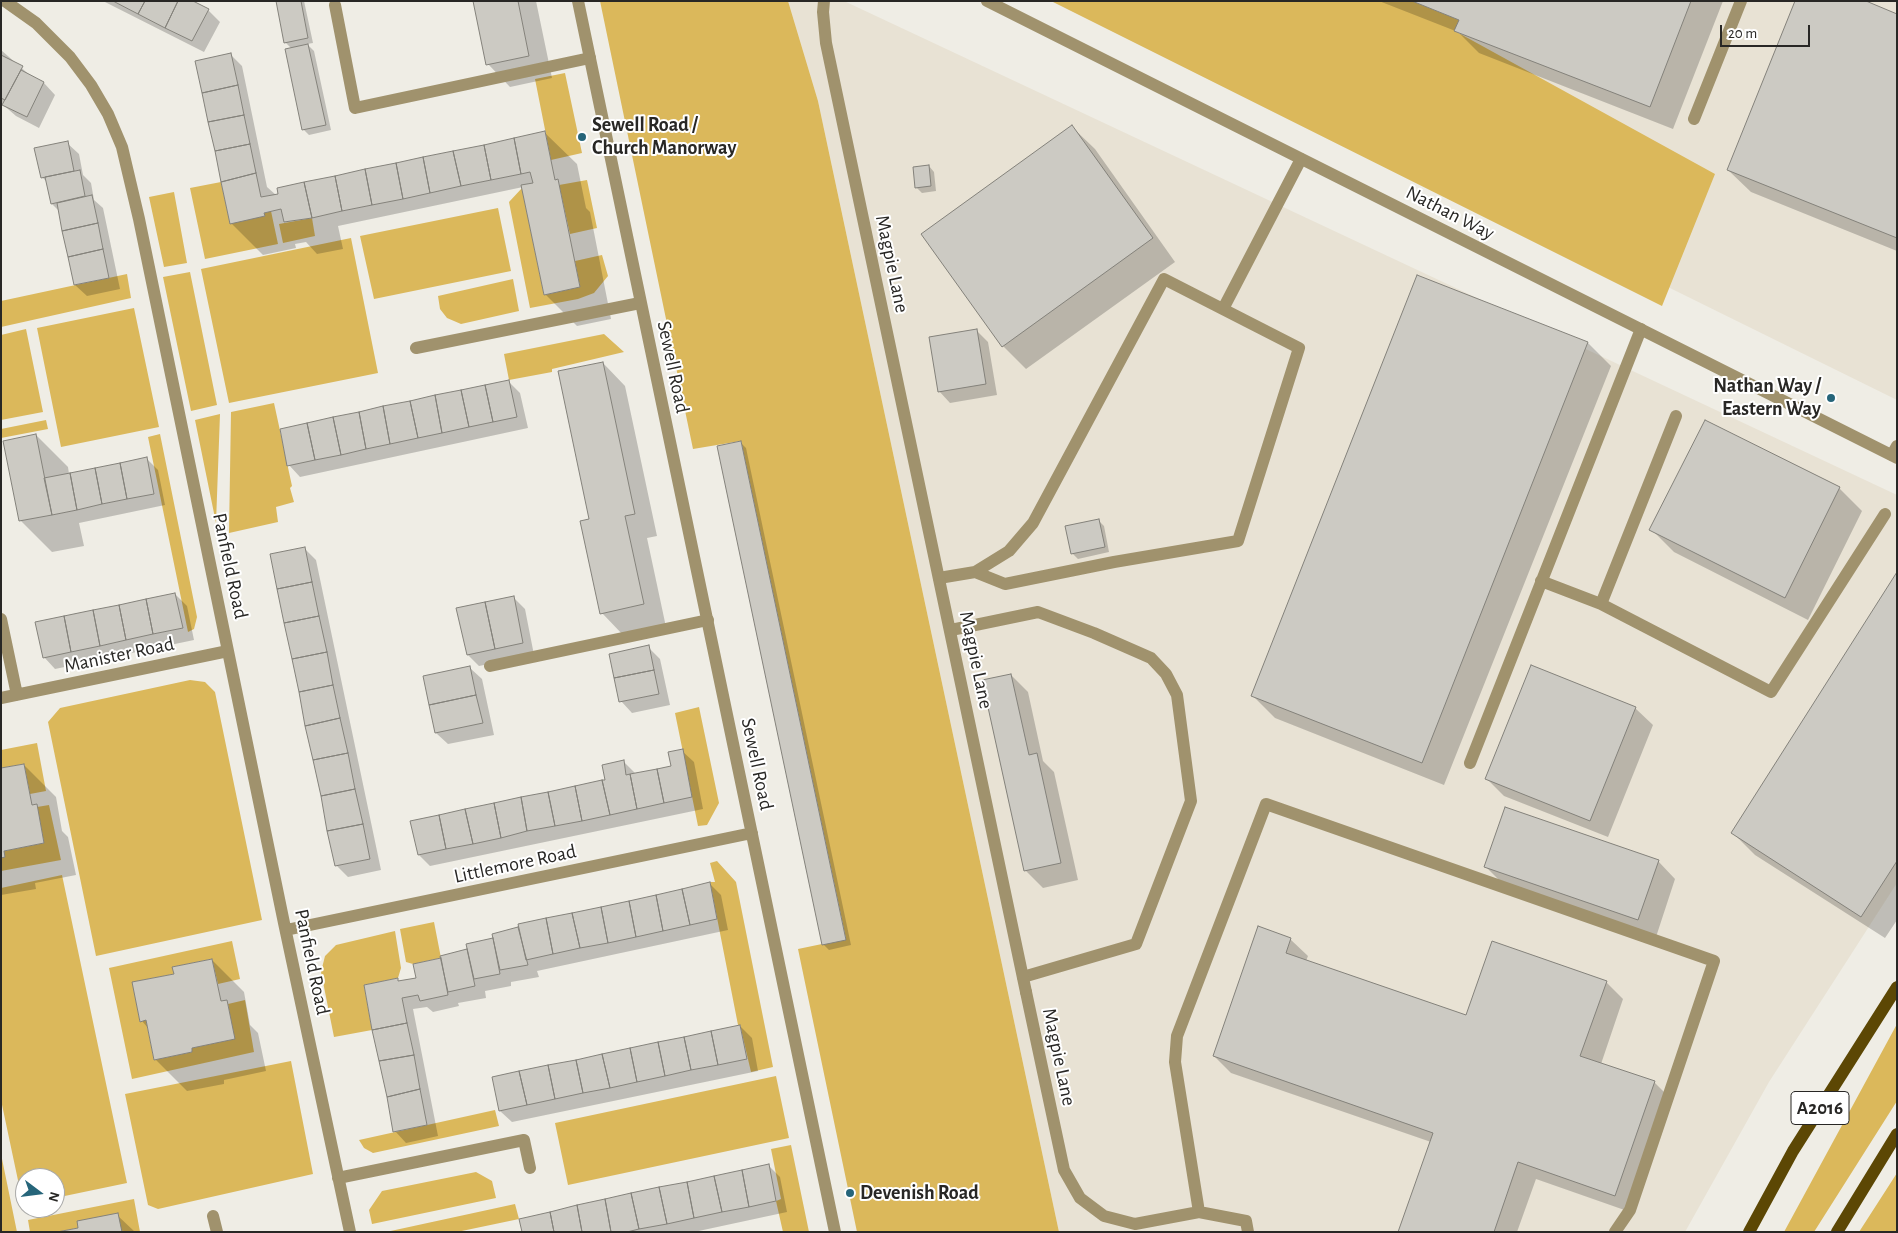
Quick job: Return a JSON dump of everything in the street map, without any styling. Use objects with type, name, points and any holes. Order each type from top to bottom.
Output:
[{"type":"main road","name":"A2016","points":[[1749,1232],[1794,1151],[1897,987]]},
{"type":"main road","points":[[1837,1232],[1897,1134]]},
{"type":"street","name":"Panfield Road","points":[[5,1],[36,23],[70,58],[99,99],[122,147],[139,219],[350,1232]]},
{"type":"street","name":"Sewell Road","points":[[578,1],[835,1232]]},
{"type":"street","name":"Magpie Lane","points":[[824,1],[823,12],[826,43],[1064,1170],[1080,1198],[1104,1216],[1135,1224],[1199,1212]]},
{"type":"street","name":"Nathan Way","points":[[987,1],[1641,329],[1895,453]]},
{"type":"street","points":[[1694,119],[1741,1]]},
{"type":"street","points":[[336,5],[355,108],[590,58]]},
{"type":"street","points":[[1223,309],[1301,159]]},
{"type":"street","points":[[939,578],[975,572],[1009,551],[1033,523],[1164,279],[1299,348],[1238,542],[1114,562],[1005,584],[975,572]]},
{"type":"street","name":"Sewell Road","points":[[416,348],[640,303]]},
{"type":"street","points":[[1470,763],[1641,329]]},
{"type":"street","points":[[1601,604],[1676,416]]},
{"type":"street","points":[[1541,581],[1601,604],[1771,692],[1884,514]]},
{"type":"street","points":[[951,630],[1038,612],[1094,633],[1151,658],[1166,674],[1177,695],[1191,801],[1136,944],[1023,977]]},
{"type":"street","points":[[1,619],[17,695]]},
{"type":"street","points":[[490,666],[708,620]]},
{"type":"street","name":"Manister Road","points":[[1,698],[228,651]]},
{"type":"street","points":[[1248,1232],[1246,1221],[1199,1212],[1175,1062],[1177,1036],[1266,804],[1714,961],[1630,1210],[1615,1232]]},
{"type":"street","name":"Littlemore Road","points":[[286,930],[752,833]]},
{"type":"street","points":[[338,1178],[524,1140],[530,1168]]},
{"type":"street","points":[[213,1216],[217,1232]]},
{"type":"shaded area","points":[[600,1],[788,1],[818,101],[1059,1232],[857,1232],[798,949],[846,939],[741,441],[693,449]]},
{"type":"shaded area","points":[[788,1],[844,1],[1897,495],[1897,883],[1769,1082],[1685,1232],[1059,1232],[818,101]]},
{"type":"shaded area","points":[[1051,1],[1412,1],[1459,20],[1455,31],[1715,174],[1662,306]]},
{"type":"shaded area","points":[[1088,1],[1897,1],[1897,400]]},
{"type":"shaded area","points":[[565,73],[582,153],[551,160],[535,79]]},
{"type":"shaded area","points":[[587,180],[597,228],[570,234],[559,185]]},
{"type":"shaded area","points":[[221,182],[230,223],[265,216],[264,213],[271,211],[278,244],[205,259],[190,188]]},
{"type":"shaded area","points":[[522,188],[544,295],[580,287],[575,261],[602,255],[608,276],[594,293],[578,299],[530,308],[509,202]]},
{"type":"shaded area","points":[[174,192],[187,263],[164,267],[149,197]]},
{"type":"shaded area","points":[[498,208],[511,271],[374,299],[360,236]]},
{"type":"shaded area","points":[[312,218],[315,236],[283,243],[279,224]]},
{"type":"shaded area","points":[[351,238],[378,373],[229,403],[201,269]]},
{"type":"shaded area","points":[[190,272],[217,405],[191,411],[163,277]]},
{"type":"shaded area","points":[[127,274],[131,298],[1,327],[1,301]]},
{"type":"shaded area","points":[[513,279],[519,311],[461,324],[447,318],[440,309],[438,296]]},
{"type":"shaded area","points":[[134,308],[159,427],[61,447],[37,328]]},
{"type":"shaded area","points":[[26,329],[43,412],[1,420],[1,335]]},
{"type":"shaded area","points":[[604,334],[624,352],[552,369],[552,372],[509,380],[504,354]]},
{"type":"shaded area","points":[[274,403],[294,502],[276,507],[278,522],[229,533],[231,412]]},
{"type":"shaded area","points":[[220,414],[216,523],[195,420]]},
{"type":"shaded area","points":[[46,420],[48,429],[1,438],[1,429]]},
{"type":"shaded area","points":[[160,434],[197,617],[194,629],[188,632],[148,437]]},
{"type":"shaded area","points":[[190,680],[205,682],[215,692],[262,920],[96,956],[48,722],[60,708]]},
{"type":"shaded area","points":[[699,707],[719,803],[707,825],[698,826],[675,713]]},
{"type":"shaded area","points":[[37,743],[46,791],[30,794],[24,764],[1,768],[1,750]]},
{"type":"shaded area","points":[[49,805],[61,860],[1,871],[1,858],[4,851],[44,843],[37,807]]},
{"type":"shaded area","points":[[717,861],[736,882],[773,1067],[751,1072],[740,1025],[738,1025],[710,882],[715,882],[710,863]]},
{"type":"shaded area","points":[[62,875],[127,1183],[65,1196],[65,1168],[15,1168],[1,1100],[1,888]]},
{"type":"shaded area","points":[[434,922],[441,958],[413,964],[406,962],[400,929]]},
{"type":"shaded area","points":[[395,931],[401,968],[398,978],[364,985],[372,1030],[334,1037],[321,972],[325,956],[336,945]]},
{"type":"shaded area","points":[[232,941],[240,979],[218,984],[212,959],[173,967],[174,974],[133,982],[140,1022],[146,1020],[154,1060],[192,1052],[192,1048],[234,1039],[228,1004],[245,1000],[254,1052],[132,1079],[109,968]]},
{"type":"shaded area","points":[[1897,1024],[1897,1101],[1814,1232],[1784,1232]]},
{"type":"shaded area","points":[[291,1061],[313,1174],[158,1209],[148,1205],[125,1094]]},
{"type":"shaded area","points":[[776,1076],[789,1138],[568,1185],[555,1123]]},
{"type":"shaded area","points":[[495,1110],[499,1126],[373,1153],[364,1148],[359,1140]]},
{"type":"shaded area","points":[[791,1145],[809,1232],[783,1232],[776,1201],[781,1199],[771,1149]]},
{"type":"shaded area","points":[[1,1154],[17,1232],[1,1232]]},
{"type":"shaded area","points":[[476,1172],[492,1181],[496,1198],[372,1224],[369,1210],[382,1191]]},
{"type":"shaded area","points":[[1897,1173],[1897,1232],[1859,1232]]},
{"type":"shaded area","points":[[134,1199],[140,1232],[78,1228],[57,1232],[30,1232],[28,1220],[65,1218],[65,1213]]},
{"type":"shaded area","points":[[515,1204],[519,1219],[457,1232],[386,1232]]},
{"type":"building","points":[[113,1],[145,1],[138,14]]},
{"type":"building","points":[[145,1],[178,1],[165,28],[138,14]]},
{"type":"building","points":[[178,1],[193,1],[209,9],[192,41],[165,28]]},
{"type":"building","points":[[276,1],[301,1],[308,38],[284,43]]},
{"type":"building","points":[[473,1],[518,1],[529,56],[486,65]]},
{"type":"building","points":[[1412,1],[1691,1],[1650,107],[1454,31],[1459,20]]},
{"type":"building","points":[[1795,1],[1866,1],[1897,14],[1897,238],[1727,170]]},
{"type":"building","points":[[308,44],[326,125],[302,130],[285,49]]},
{"type":"building","points":[[231,53],[238,85],[202,93],[195,61]]},
{"type":"building","points":[[1,55],[23,66],[5,100],[1,98]]},
{"type":"building","points":[[21,70],[44,82],[27,117],[2,105]]},
{"type":"building","points":[[238,85],[244,115],[208,122],[202,93]]},
{"type":"building","points":[[244,115],[250,144],[215,151],[208,122]]},
{"type":"building","points":[[1072,125],[1153,238],[1002,347],[921,234]]},
{"type":"building","points":[[545,131],[555,180],[558,179],[580,287],[544,295],[521,185],[533,183],[530,172],[521,174],[514,138]]},
{"type":"building","points":[[514,138],[521,174],[491,180],[484,145]]},
{"type":"building","points":[[68,141],[74,171],[41,178],[34,148]]},
{"type":"building","points":[[250,144],[256,173],[221,182],[215,151]]},
{"type":"building","points":[[484,145],[491,180],[461,186],[453,151]]},
{"type":"building","points":[[453,151],[461,186],[430,193],[423,157]]},
{"type":"building","points":[[423,157],[430,193],[403,199],[396,163]]},
{"type":"building","points":[[396,163],[403,199],[372,205],[365,169]]},
{"type":"building","points":[[929,165],[931,186],[915,188],[913,167]]},
{"type":"building","points":[[365,169],[372,205],[342,211],[335,176]]},
{"type":"building","points":[[80,170],[85,196],[51,204],[45,177]]},
{"type":"building","points":[[256,173],[261,197],[278,194],[277,188],[304,182],[312,218],[284,222],[281,209],[264,213],[265,216],[230,224],[221,182]]},
{"type":"building","points":[[335,176],[342,211],[312,218],[304,182]]},
{"type":"building","points":[[92,195],[98,223],[62,231],[57,203]]},
{"type":"building","points":[[98,223],[103,249],[68,257],[62,231]]},
{"type":"building","points":[[103,249],[109,278],[74,285],[68,257]]},
{"type":"building","points":[[1417,275],[1588,342],[1422,763],[1251,696]]},
{"type":"building","points":[[977,329],[986,384],[938,392],[929,337]]},
{"type":"building","points":[[603,362],[635,514],[625,516],[644,604],[600,614],[580,521],[589,519],[558,371]]},
{"type":"building","points":[[509,380],[517,417],[493,422],[485,385]]},
{"type":"building","points":[[485,385],[493,422],[469,427],[461,390]]},
{"type":"building","points":[[461,390],[469,427],[442,433],[435,395]]},
{"type":"building","points":[[435,395],[442,433],[418,438],[410,401]]},
{"type":"building","points":[[410,401],[418,438],[390,444],[383,406]]},
{"type":"building","points":[[383,406],[390,444],[366,449],[359,412]]},
{"type":"building","points":[[359,412],[366,449],[341,455],[333,417]]},
{"type":"building","points":[[333,417],[341,455],[315,460],[307,423]]},
{"type":"building","points":[[1705,420],[1840,487],[1785,598],[1649,530]]},
{"type":"building","points":[[307,423],[315,460],[287,466],[280,429]]},
{"type":"building","points":[[36,434],[52,515],[19,521],[3,441]]},
{"type":"building","points":[[741,441],[846,940],[822,945],[717,446]]},
{"type":"building","points":[[147,457],[154,494],[127,499],[120,463]]},
{"type":"building","points":[[120,463],[127,499],[102,504],[95,468]]},
{"type":"building","points":[[95,468],[102,504],[77,510],[70,473]]},
{"type":"building","points":[[70,473],[77,510],[52,515],[44,478]]},
{"type":"building","points":[[1099,519],[1105,547],[1071,554],[1065,526]]},
{"type":"building","points":[[305,547],[312,582],[277,589],[270,554]]},
{"type":"building","points":[[1897,572],[1897,861],[1861,917],[1731,833]]},
{"type":"building","points":[[312,582],[319,616],[284,623],[277,589]]},
{"type":"building","points":[[175,593],[183,628],[153,634],[146,599]]},
{"type":"building","points":[[514,596],[523,643],[495,649],[485,602]]},
{"type":"building","points":[[146,599],[153,634],[126,640],[119,605]]},
{"type":"building","points":[[485,602],[495,649],[467,655],[456,608]]},
{"type":"building","points":[[119,605],[126,640],[100,646],[93,610]]},
{"type":"building","points":[[93,610],[100,646],[71,652],[64,616]]},
{"type":"building","points":[[64,616],[71,652],[43,658],[35,622]]},
{"type":"building","points":[[319,616],[327,652],[292,659],[284,623]]},
{"type":"building","points":[[649,645],[654,670],[614,678],[609,654]]},
{"type":"building","points":[[327,652],[333,685],[299,692],[292,659]]},
{"type":"building","points":[[1531,665],[1636,707],[1590,821],[1485,779]]},
{"type":"building","points":[[470,666],[476,695],[429,705],[423,676]]},
{"type":"building","points":[[654,670],[659,694],[619,702],[614,678]]},
{"type":"building","points":[[1011,674],[1029,755],[1037,753],[1061,863],[1024,871],[982,680]]},
{"type":"building","points":[[333,685],[340,718],[305,726],[299,692]]},
{"type":"building","points":[[476,695],[483,723],[435,733],[429,705]]},
{"type":"building","points":[[340,718],[348,753],[313,760],[305,726]]},
{"type":"building","points":[[683,749],[692,797],[664,803],[657,769],[671,766],[668,752]]},
{"type":"building","points":[[348,753],[355,789],[321,796],[313,760]]},
{"type":"building","points":[[624,760],[626,775],[630,774],[637,809],[610,815],[602,780],[605,780],[602,765]]},
{"type":"building","points":[[24,764],[32,805],[37,804],[44,843],[4,851],[5,857],[1,858],[1,768]]},
{"type":"building","points":[[657,769],[664,803],[637,809],[630,774]]},
{"type":"building","points":[[602,780],[610,815],[582,821],[575,786]]},
{"type":"building","points":[[575,786],[582,821],[555,826],[548,792]]},
{"type":"building","points":[[355,789],[363,824],[327,831],[321,796]]},
{"type":"building","points":[[548,792],[555,826],[527,831],[521,797]]},
{"type":"building","points":[[521,797],[527,831],[501,838],[494,803]]},
{"type":"building","points":[[494,803],[501,838],[473,844],[465,809]]},
{"type":"building","points":[[1505,807],[1659,860],[1638,920],[1484,867]]},
{"type":"building","points":[[465,809],[473,844],[446,849],[439,815]]},
{"type":"building","points":[[439,815],[446,849],[418,855],[410,821]]},
{"type":"building","points":[[363,824],[370,859],[335,866],[327,831]]},
{"type":"building","points":[[710,882],[717,919],[690,925],[682,889]]},
{"type":"building","points":[[682,889],[690,925],[663,931],[656,895]]},
{"type":"building","points":[[656,895],[663,931],[636,937],[629,901]]},
{"type":"building","points":[[629,901],[636,937],[608,943],[601,907]]},
{"type":"building","points":[[601,907],[608,943],[580,948],[572,913]]},
{"type":"building","points":[[572,913],[580,948],[553,954],[546,918]]},
{"type":"building","points":[[546,918],[553,954],[526,960],[518,924]]},
{"type":"building","points":[[1258,926],[1291,938],[1286,953],[1466,1015],[1492,941],[1607,981],[1580,1056],[1655,1081],[1615,1196],[1518,1162],[1494,1232],[1398,1232],[1433,1133],[1213,1056]]},
{"type":"building","points":[[518,927],[528,965],[500,970],[492,934]]},
{"type":"building","points":[[493,938],[500,974],[474,979],[466,944]]},
{"type":"building","points":[[467,949],[475,986],[448,992],[440,956]]},
{"type":"building","points":[[441,958],[448,995],[420,1001],[418,995],[402,998],[407,1023],[372,1030],[364,985],[398,978],[398,981],[416,978],[413,964]]},
{"type":"building","points":[[212,959],[221,1001],[227,1000],[235,1039],[192,1048],[192,1052],[154,1060],[146,1020],[140,1022],[132,982],[174,974],[172,967]]},
{"type":"building","points":[[407,1023],[414,1055],[379,1061],[372,1030]]},
{"type":"building","points":[[740,1025],[747,1059],[718,1065],[711,1031]]},
{"type":"building","points":[[711,1031],[718,1065],[691,1070],[684,1037]]},
{"type":"building","points":[[684,1037],[691,1070],[665,1076],[658,1042]]},
{"type":"building","points":[[658,1042],[665,1076],[637,1082],[630,1048]]},
{"type":"building","points":[[630,1048],[637,1082],[610,1088],[602,1054]]},
{"type":"building","points":[[602,1054],[610,1088],[583,1093],[576,1060]]},
{"type":"building","points":[[414,1055],[420,1089],[387,1097],[379,1061]]},
{"type":"building","points":[[576,1060],[583,1093],[555,1099],[548,1065]]},
{"type":"building","points":[[548,1065],[555,1099],[527,1105],[519,1071]]},
{"type":"building","points":[[519,1071],[527,1105],[499,1111],[492,1077]]},
{"type":"building","points":[[420,1089],[427,1125],[393,1132],[387,1097]]},
{"type":"building","points":[[769,1164],[776,1201],[749,1207],[742,1170]]},
{"type":"building","points":[[742,1170],[749,1207],[722,1212],[714,1176]]},
{"type":"building","points":[[714,1176],[722,1212],[694,1218],[687,1182]]},
{"type":"building","points":[[687,1182],[694,1218],[667,1224],[659,1187]]},
{"type":"building","points":[[659,1187],[667,1224],[639,1229],[631,1193]]},
{"type":"building","points":[[631,1193],[639,1229],[627,1232],[611,1232],[605,1199]]},
{"type":"building","points":[[605,1199],[611,1232],[582,1232],[577,1205]]},
{"type":"building","points":[[577,1205],[582,1232],[554,1232],[550,1212]]},
{"type":"building","points":[[550,1212],[554,1232],[522,1232],[519,1219]]},
{"type":"building","points":[[118,1213],[122,1232],[57,1232],[78,1228],[77,1221]]},
{"type":"place","name":"Sewell Road / Church Manorway","points":[[582,137]]},
{"type":"place","name":"Nathan Way / Eastern Way","points":[[1831,398]]},
{"type":"place","name":"Devenish Road","points":[[850,1193]]}]
